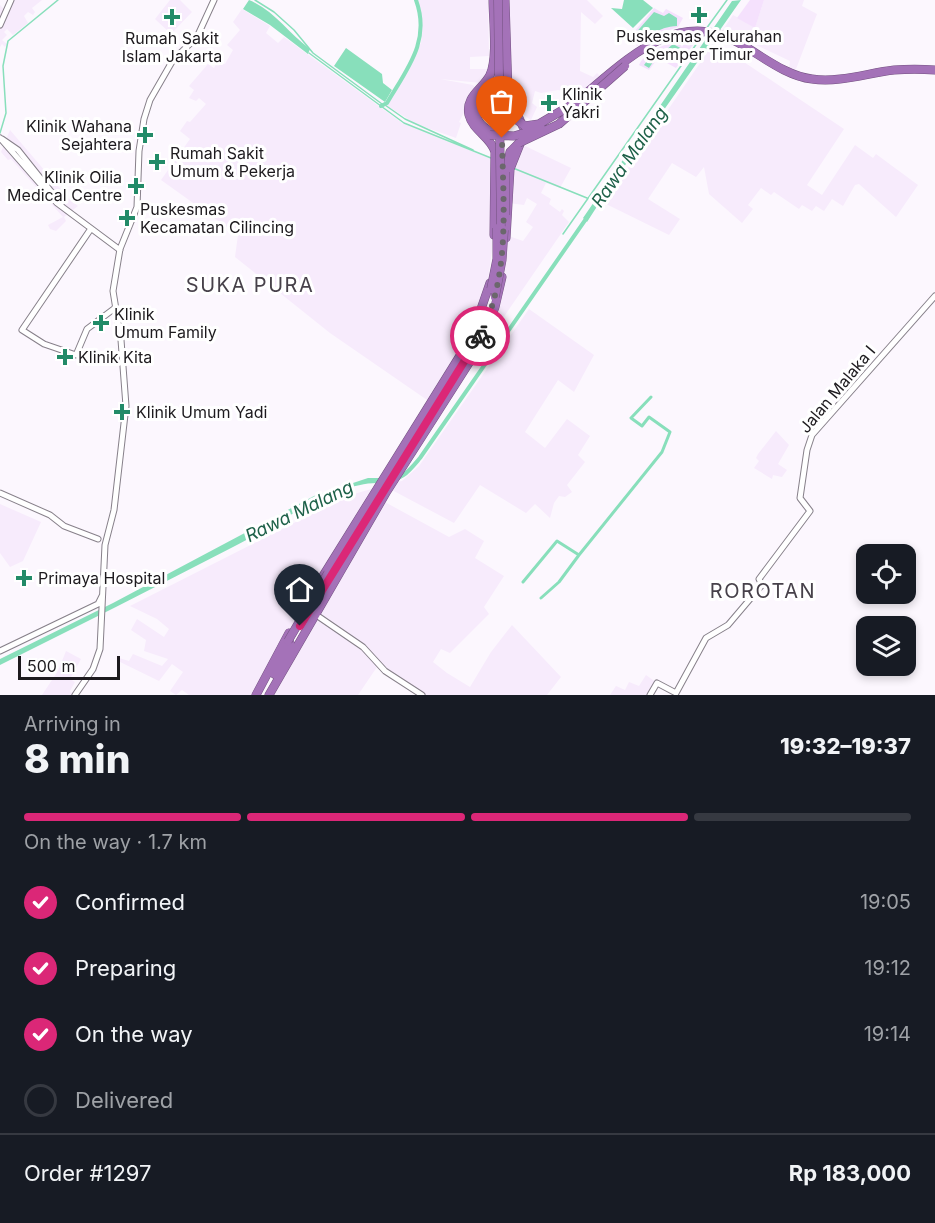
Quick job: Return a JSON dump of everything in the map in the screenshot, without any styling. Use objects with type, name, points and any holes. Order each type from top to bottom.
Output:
[{"type":"highway","points":[[260,695],[289,642],[383,489],[405,462],[487,332],[501,288],[499,0]]},
{"type":"highway","points":[[489,292],[501,234],[507,224],[510,169],[523,133],[521,120],[509,98],[499,0]]},
{"type":"highway","points":[[499,0],[495,70],[490,81],[476,97],[472,112],[476,123],[484,132],[508,135],[546,126],[625,65]]},
{"type":"highway","points":[[499,0],[499,149]]},
{"type":"highway","points":[[499,0],[491,71],[472,96],[469,110],[472,123],[490,141],[495,152],[495,224],[501,234]]},
{"type":"highway","points":[[509,98],[528,119],[538,121],[555,114],[664,40],[678,35],[700,33],[725,39],[789,76],[813,83],[903,72],[935,72]]},
{"type":"highway","points":[[501,52],[506,108],[516,122],[525,126],[536,125],[574,105]]},
{"type":"highway","points":[[383,489],[397,457],[471,338],[489,292],[497,259],[503,162],[514,146],[557,125],[625,65]]},
{"type":"highway","points":[[507,224],[503,162],[499,149],[498,139],[498,129],[497,115],[494,105],[488,99],[479,101],[476,112],[480,124],[489,131],[498,133],[500,134],[508,135]]},
{"type":"highway","points":[[269,695],[383,489],[485,319],[494,289],[501,234],[505,160],[509,149],[520,139],[556,123],[574,105]]},
{"type":"highway","points":[[260,695],[307,604],[431,416],[487,320],[500,273],[503,162]]},
{"type":"highway","points":[[495,224],[501,228],[507,224]]},
{"type":"highway","points":[[431,416],[444,401],[473,355]]},
{"type":"highway","points":[[413,437],[433,399]]},
{"type":"highway","points":[[307,604],[310,608],[317,610]]},
{"type":"street","points":[[0,26],[10,0]]},
{"type":"street","points":[[75,695],[93,669],[98,657],[104,600],[101,541],[114,510],[126,406],[121,340],[113,291],[120,250],[136,210],[139,151],[147,108],[173,60],[197,37],[214,0]]},
{"type":"street","points":[[0,138],[18,150],[56,195],[63,208],[120,250]]},
{"type":"street","points":[[90,230],[22,330],[44,344],[76,355],[87,329],[116,308]]},
{"type":"street","name":"Jalan Malaka I","points":[[676,694],[706,638],[729,624],[758,592],[762,585],[759,579],[810,511],[800,498],[810,437],[911,326],[935,296]]},
{"type":"street","points":[[0,494],[50,515],[64,526],[101,541]]},
{"type":"street","points":[[0,651],[98,604],[101,601],[104,584]]},
{"type":"street","points":[[317,610],[363,647],[385,671],[422,695]]},
{"type":"street","points":[[650,695],[657,683],[676,694]]},
{"type":"shaded area","points":[[12,0],[42,0],[32,8],[35,12],[33,15],[28,12],[24,16],[28,23],[13,35],[7,29],[4,32],[7,35],[2,40],[7,44],[5,47],[2,44],[0,47],[0,5],[6,11]]},
{"type":"shaded area","name":"Rumah Sakit Islam Jakarta","points":[[170,0],[180,0],[192,12],[171,34],[155,19]]},
{"type":"shaded area","points":[[417,0],[488,0],[489,56],[470,57],[470,69],[489,69],[482,83],[440,79],[473,85],[476,89],[459,122],[461,123],[456,138],[416,124],[386,105],[421,43],[422,30]]},
{"type":"shaded area","points":[[505,0],[587,0],[603,16],[595,24],[581,12],[580,71],[593,77],[597,73],[601,77],[578,95],[558,90],[541,93],[535,91],[532,103],[537,107],[531,120],[522,114],[511,97]]},
{"type":"shaded area","points":[[750,0],[764,0],[755,28],[737,18]]},
{"type":"shaded area","points":[[764,0],[804,0],[802,6],[817,14],[796,69],[789,69],[790,61],[729,32],[721,40],[723,48],[844,129],[807,185],[822,195],[855,145],[873,158],[876,154],[918,185],[896,217],[859,184],[855,185],[843,206],[832,199],[824,211],[816,206],[812,211],[802,205],[799,209],[774,192],[771,195],[761,188],[748,205],[753,209],[742,223],[709,194],[704,167],[696,177],[672,163],[648,199],[680,219],[669,235],[604,203],[733,15],[755,27]]},
{"type":"shaded area","points":[[654,8],[663,13],[666,9],[683,18],[678,27],[637,46],[629,38]]},
{"type":"shaded area","points":[[242,9],[270,26],[266,33],[278,43],[284,37],[402,123],[494,160],[492,251],[486,294],[470,337],[430,402],[330,333],[235,257],[238,235],[161,180],[190,139],[180,131],[187,121],[190,122],[206,104],[199,98],[196,101],[189,98],[194,90],[189,86],[208,64],[214,68],[218,61],[225,64],[233,50],[227,45],[240,30],[233,22]]},
{"type":"shaded area","points":[[687,39],[691,45],[695,42],[676,68],[658,58],[649,70],[639,65],[655,49],[677,41],[682,47]]},
{"type":"shaded area","points":[[10,130],[69,199],[78,206],[64,217],[66,221],[56,231],[50,229],[48,225],[63,217],[11,159],[8,160],[1,152]]},
{"type":"shaded area","points":[[519,143],[571,168],[560,188],[546,183],[541,193],[551,199],[549,204],[560,212],[562,209],[564,211],[562,215],[569,222],[490,337],[485,333],[495,303],[506,235],[523,241],[533,227],[526,222],[537,204],[527,198],[524,205],[507,203]]},
{"type":"shaded area","points":[[529,309],[594,355],[574,392],[558,380],[525,432],[545,448],[567,419],[590,436],[578,455],[585,462],[567,485],[572,492],[565,497],[559,496],[554,503],[550,518],[535,504],[526,513],[480,485],[454,523],[390,489],[395,482],[402,481],[419,466]]},
{"type":"shaded area","points":[[776,431],[789,445],[778,464],[787,470],[782,477],[773,475],[772,479],[754,468],[759,461],[756,458],[758,454]]},
{"type":"shaded area","points":[[375,488],[258,695],[189,695],[182,690],[176,695],[170,691],[183,672],[172,664],[159,681],[118,661],[119,658],[129,661],[133,654],[162,666],[168,659],[144,651],[146,640],[131,630],[137,619],[164,637],[169,629],[157,619],[130,606],[347,496]]},
{"type":"shaded area","points":[[383,501],[449,537],[465,529],[484,541],[475,558],[504,576],[484,607],[489,614],[450,653],[441,649],[433,662],[470,687],[491,652],[512,625],[561,677],[547,695],[418,695],[377,667],[358,695],[267,695],[297,638]]},
{"type":"shaded area","points":[[0,504],[41,522],[23,561],[10,567],[0,553]]},
{"type":"shaded area","points":[[66,651],[81,659],[70,679],[75,682],[70,691],[73,695],[42,695],[58,671]]},
{"type":"shaded area","points":[[646,675],[657,683],[651,695],[610,695],[616,686],[625,690],[629,682],[639,686]]},
{"type":"water","points":[[249,0],[274,16],[310,49],[308,54],[270,25],[243,9]]},
{"type":"water","points":[[624,0],[643,0],[653,8],[633,28],[611,8],[622,9]]},
{"type":"water","points":[[741,0],[587,222],[583,218],[732,1]]},
{"type":"water","points":[[654,12],[664,16],[669,13],[677,18],[677,26],[664,28],[634,41],[633,36]]},
{"type":"water","points":[[673,44],[686,51],[679,60],[669,62],[657,56],[649,68],[644,65],[653,53],[665,51]]},
{"type":"water","points":[[346,48],[382,74],[383,83],[392,90],[385,102],[334,66]]},
{"type":"water","points":[[368,478],[380,478],[378,483],[343,490],[324,498],[204,562],[0,665],[0,659],[113,603],[314,496]]},
{"type":"waterway","points":[[0,133],[6,113],[3,66],[8,41],[58,0]]},
{"type":"waterway","points":[[255,0],[274,12],[294,30],[313,53],[382,104]]},
{"type":"waterway","points":[[381,106],[387,103],[409,66],[419,42],[421,29],[416,0]]},
{"type":"waterway","points":[[706,29],[727,0]]},
{"type":"waterway","points":[[563,234],[702,36]]},
{"type":"waterway","points":[[309,53],[404,123],[491,158]]},
{"type":"waterway","points":[[385,105],[405,119],[473,150]]},
{"type":"waterway","points":[[513,168],[587,198]]},
{"type":"waterway","name":"Rawa Malang","points":[[383,481],[400,477],[420,458],[588,216]]},
{"type":"waterway","points":[[523,582],[557,541],[579,555],[662,452],[670,432],[649,417],[642,426],[631,418],[651,397]]},
{"type":"waterway","points":[[541,598],[559,582],[579,555]]},
{"type":"way so far","points":[[480,336],[495,297],[502,260],[502,138]]},
{"type":"place","name":"Puskesmas Kelurahan Semper Timur","points":[[699,15]]},
{"type":"place","name":"Rumah Sakit Islam Jakarta","points":[[172,17]]},
{"type":"place","name":"Klinik Yakri","points":[[549,103]]},
{"type":"place","name":"Klinik Wahana Sejahtera","points":[[145,135]]},
{"type":"place","name":"Rumah Sakit Umum & Pekerja","points":[[157,162]]},
{"type":"place","name":"Klinik Oilia Medical Centre","points":[[136,186]]},
{"type":"place","name":"Puskesmas Kecamatan Cilincing","points":[[127,218]]},
{"type":"place","name":"Klinik Umum Family","points":[[101,323]]},
{"type":"place","name":"Klinik Kita","points":[[65,357]]},
{"type":"place","name":"Klinik Umum Yadi","points":[[122,412]]},
{"type":"place","name":"Primaya Hospital","points":[[24,578]]},
{"type":"district","name":"SUKA PURA","points":[[250,285]]},
{"type":"district","name":"ROROTAN","points":[[763,591]]},
{"type":"route","points":[[300,626],[480,336]]}]
